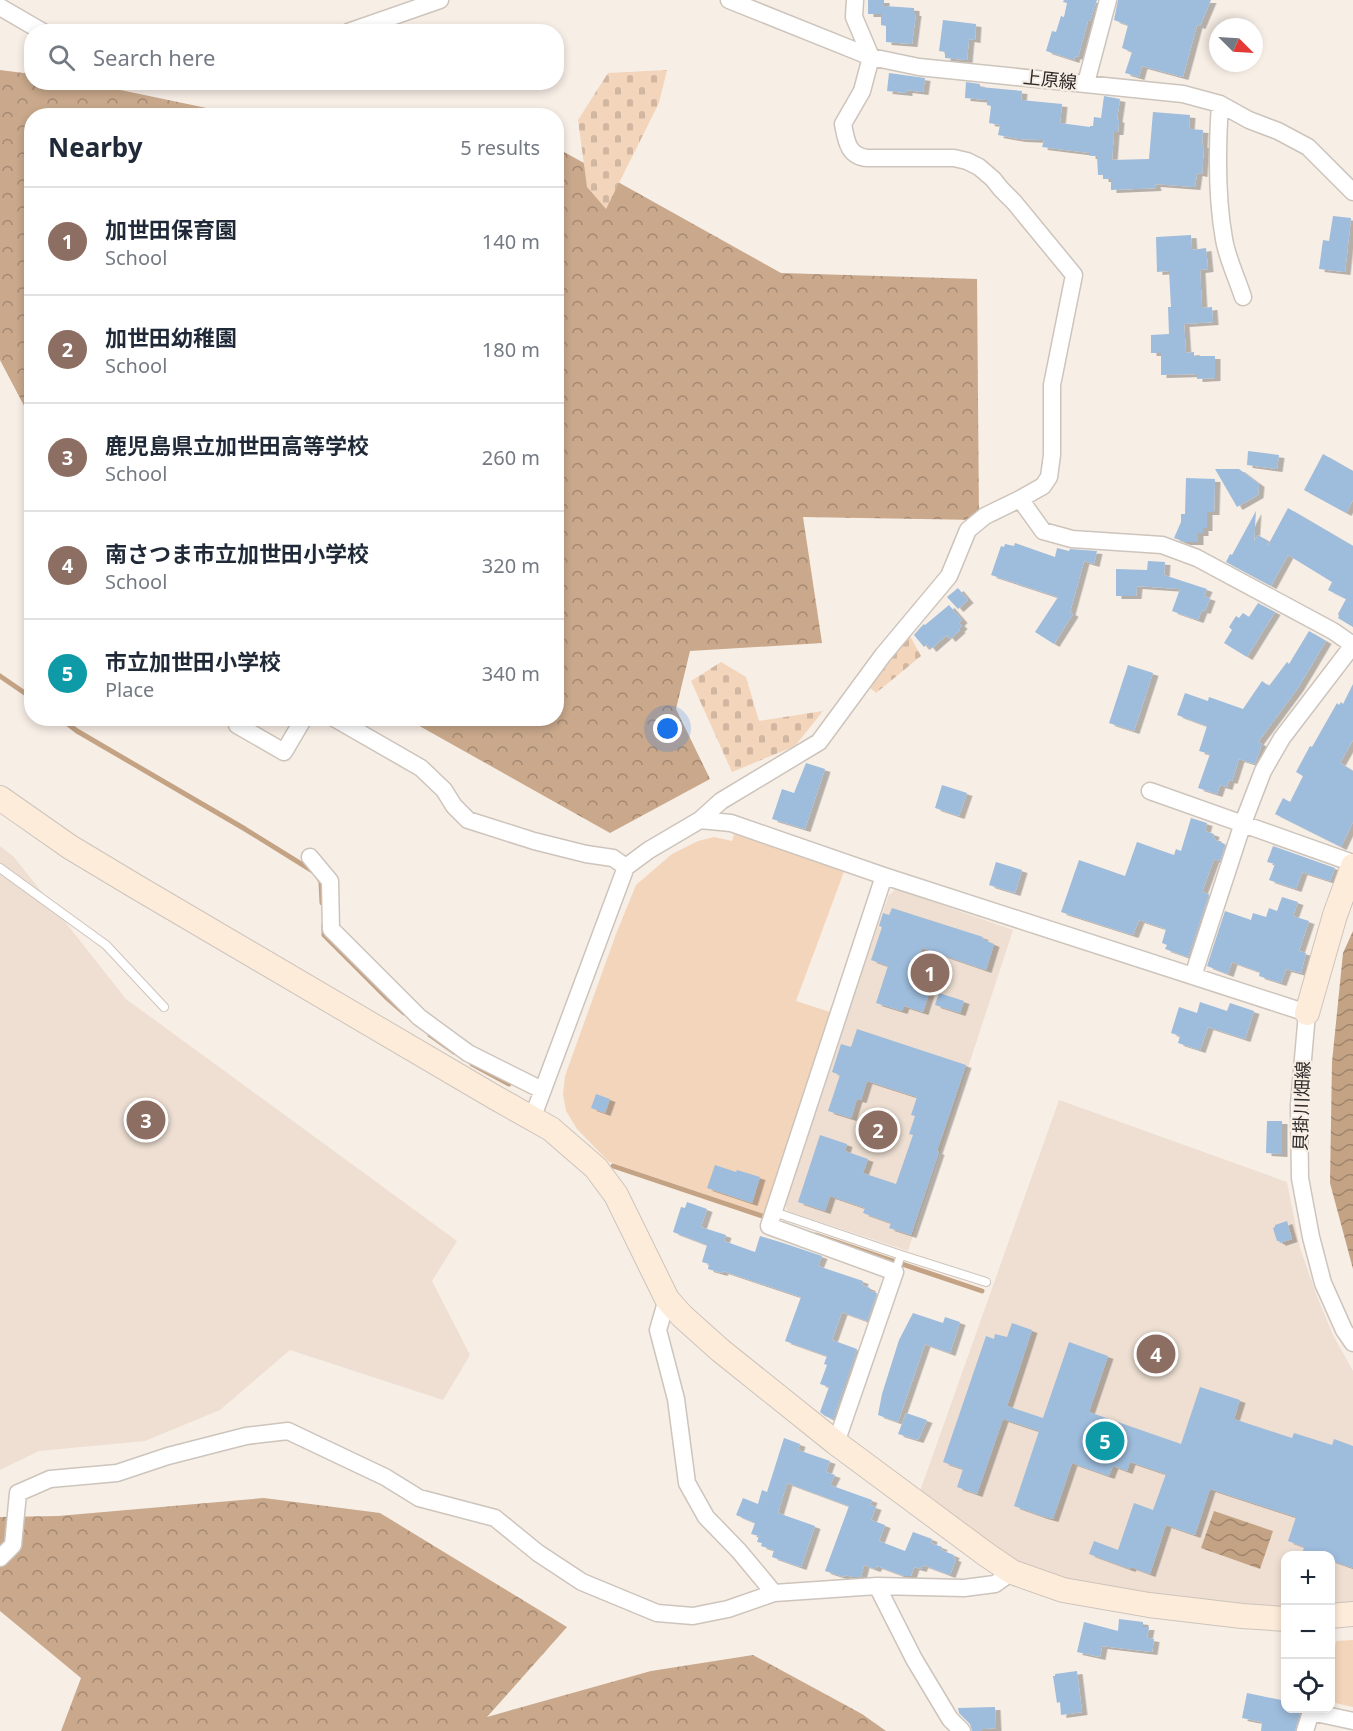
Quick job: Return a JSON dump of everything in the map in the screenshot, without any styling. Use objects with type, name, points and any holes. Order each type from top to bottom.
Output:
[{"type":"street","points":[[371,24],[440,0]]},
{"type":"street","name":"上原線","points":[[729,0],[871,57],[919,67],[1183,94],[1220,104],[1308,147],[1353,192]]},
{"type":"street","points":[[532,1119],[626,867],[649,850],[700,820],[721,801],[819,742],[883,655],[950,576],[968,530],[985,516],[1043,486],[1049,477],[1052,455],[1053,385],[1074,275],[1014,202],[980,167],[954,158],[861,158],[854,154],[846,141],[843,124],[862,91],[871,57],[854,17],[855,0]]},
{"type":"street","points":[[1086,83],[1108,0]]},
{"type":"street","points":[[0,7],[29,24]]},
{"type":"street","points":[[1220,104],[1218,171],[1224,241],[1243,297]]},
{"type":"street","points":[[1020,499],[1043,531],[1072,539],[1162,545],[1197,558],[1333,631],[1353,645],[1282,738],[1263,771],[1243,823],[1193,976]]},
{"type":"street","points":[[239,726],[284,752],[299,726]]},
{"type":"street","points":[[348,726],[421,768],[444,790],[454,806],[468,820],[534,841],[613,858],[626,867]]},
{"type":"street","points":[[1150,791],[1353,864]]},
{"type":"street","points":[[0,798],[70,847],[551,1129],[596,1168],[616,1195],[667,1299],[682,1316],[720,1350],[836,1443],[987,1556],[1012,1572],[1063,1590],[1103,1598],[1242,1616],[1281,1619]]},
{"type":"street","points":[[700,820],[731,823],[884,876],[1307,1013]]},
{"type":"street","points":[[310,857],[330,881],[331,929],[419,1017],[468,1053],[542,1090]]},
{"type":"street","name":"貝掛川畑線","points":[[1353,864],[1335,915],[1307,1013],[1299,1104],[1300,1178],[1311,1237],[1323,1283],[1344,1330],[1353,1343]]},
{"type":"street","points":[[836,1443],[898,1263],[769,1226],[884,876]]},
{"type":"street","points":[[667,1299],[658,1330],[676,1399],[687,1483],[706,1517],[739,1551],[774,1593]]},
{"type":"street","points":[[0,1558],[13,1545],[18,1493],[50,1479],[117,1473],[168,1456],[246,1436],[288,1431],[385,1477],[419,1498],[495,1518],[538,1552],[582,1582],[657,1613],[693,1616],[728,1609],[774,1593],[877,1586],[964,1588],[994,1584],[1012,1572]]},
{"type":"street","points":[[877,1586],[914,1659],[950,1719],[962,1731]]},
{"type":"street","points":[[1335,1616],[1353,1614]]},
{"type":"street","points":[[1305,1731],[1311,1713]]},
{"type":"street","points":[[1323,1713],[1353,1721]]},
{"type":"lane","points":[[0,868],[106,945],[164,1007]]},
{"type":"lane","points":[[898,1263],[986,1282]]},
{"type":"shaded area","points":[[0,846],[14,857],[126,999],[457,1241],[432,1281],[470,1355],[443,1400],[290,1350],[220,1410],[145,1441],[39,1451],[0,1470]]},
{"type":"shaded area","points":[[896,889],[1013,930],[908,1251],[787,1211],[785,1203],[846,1016],[889,895]]},
{"type":"shaded area","points":[[1059,1100],[1287,1182],[1300,1248],[1334,1337],[1353,1371],[1353,1604],[1335,1606],[1335,1551],[1281,1551],[1281,1609],[1112,1591],[1054,1577],[1004,1556],[919,1494]]},
{"type":"green space","points":[[0,70],[24,73],[24,90],[120,90],[207,108],[24,108],[24,406],[0,360]]},
{"type":"green space","points":[[667,70],[659,103],[606,209],[587,187],[578,120],[608,73]]},
{"type":"green space","points":[[564,152],[781,273],[977,279],[979,520],[803,517],[822,643],[690,651],[676,709],[710,779],[610,833],[419,726],[564,726]]},
{"type":"green space","points":[[910,636],[921,656],[876,693],[869,687]]},
{"type":"green space","points":[[721,662],[746,677],[759,721],[823,711],[795,746],[732,772],[691,681]]},
{"type":"green space","points":[[734,834],[845,869],[796,1001],[830,1012],[764,1214],[609,1162],[577,1129],[566,1111],[563,1094],[565,1076],[636,885],[672,854],[698,841],[714,837],[732,841]]},
{"type":"green space","points":[[264,1498],[380,1513],[567,1627],[487,1717],[651,1671],[753,1655],[862,1714],[886,1731],[61,1731],[81,1678],[0,1611],[0,1517],[58,1516]]},
{"type":"green space","points":[[1353,1640],[1353,1707],[1335,1703],[1336,1641]]},
{"type":"water","points":[[1353,931],[1353,1269],[1330,1183],[1332,1062],[1343,953]]},
{"type":"water","points":[[1214,1511],[1273,1531],[1260,1569],[1201,1548]]},
{"type":"building","points":[[868,0],[884,0],[884,6],[914,8],[914,13],[916,13],[912,44],[886,42],[886,26],[881,25],[881,14],[868,14]]},
{"type":"building","points":[[1064,0],[1097,0],[1090,21],[1088,21],[1078,57],[1075,56],[1074,60],[1046,51],[1052,31],[1056,32],[1061,16],[1064,17],[1067,3],[1063,2]]},
{"type":"building","points":[[1118,0],[1211,0],[1200,26],[1197,25],[1183,77],[1142,66],[1139,77],[1125,73],[1132,52],[1122,48],[1128,25],[1114,20]]},
{"type":"building","points":[[943,20],[976,24],[975,40],[969,39],[967,60],[945,58],[945,52],[939,51]]},
{"type":"building","points":[[889,73],[925,78],[923,92],[887,91]]},
{"type":"building","points":[[966,82],[980,84],[980,87],[1022,91],[1021,100],[1062,104],[1060,123],[1090,127],[1093,126],[1094,117],[1101,118],[1104,96],[1120,99],[1118,132],[1114,132],[1112,160],[1149,159],[1153,112],[1190,115],[1189,129],[1203,130],[1202,174],[1197,173],[1195,187],[1155,184],[1156,188],[1111,190],[1111,179],[1103,179],[1103,175],[1098,175],[1097,156],[1090,156],[1090,153],[1042,147],[1044,140],[998,135],[1000,125],[989,123],[991,106],[987,105],[987,100],[965,98]]},
{"type":"building","points":[[1333,216],[1351,218],[1345,272],[1319,269],[1323,240],[1329,241]]},
{"type":"building","points":[[1191,235],[1192,250],[1206,248],[1208,269],[1200,270],[1202,308],[1212,307],[1213,322],[1184,324],[1186,353],[1194,352],[1194,356],[1215,356],[1215,378],[1197,379],[1197,374],[1161,375],[1161,353],[1151,353],[1151,335],[1169,334],[1168,307],[1171,307],[1169,271],[1157,272],[1156,237]]},
{"type":"building","points":[[1248,451],[1279,455],[1277,469],[1247,465]]},
{"type":"building","points":[[1323,454],[1353,471],[1353,500],[1346,513],[1304,490]]},
{"type":"building","points":[[1215,469],[1239,469],[1259,484],[1258,495],[1237,507]]},
{"type":"building","points":[[1186,478],[1215,479],[1214,512],[1207,512],[1207,528],[1203,528],[1203,533],[1198,533],[1198,542],[1185,542],[1174,538],[1181,522],[1181,514],[1185,514]]},
{"type":"building","points":[[1288,508],[1353,546],[1353,627],[1338,618],[1346,599],[1328,590],[1332,582],[1288,555],[1271,586],[1226,562],[1256,511],[1254,542],[1258,535],[1268,541],[1267,547]]},
{"type":"building","points":[[1015,543],[1055,557],[1057,548],[1069,551],[1070,549],[1097,551],[1094,564],[1084,561],[1070,612],[1073,614],[1054,644],[1035,632],[1058,597],[991,575],[1001,546],[1004,547],[1005,544],[1014,546]]},
{"type":"building","points":[[1148,561],[1165,562],[1164,575],[1207,589],[1204,596],[1210,598],[1205,611],[1202,610],[1198,620],[1172,611],[1180,589],[1137,586],[1136,596],[1116,596],[1116,569],[1147,570]]},
{"type":"building","points":[[958,588],[968,600],[958,609],[947,597]]},
{"type":"building","points":[[1258,603],[1275,612],[1247,657],[1224,643],[1232,630],[1229,627],[1236,616],[1239,618],[1243,613],[1249,617]]},
{"type":"building","points":[[949,605],[962,620],[959,623],[962,626],[960,630],[950,639],[947,635],[931,649],[927,644],[924,647],[914,635],[924,624]]},
{"type":"building","points":[[1309,631],[1326,641],[1298,688],[1258,742],[1262,744],[1255,764],[1239,759],[1232,781],[1229,780],[1227,787],[1220,785],[1217,794],[1198,788],[1210,754],[1199,751],[1207,726],[1177,715],[1185,693],[1208,701],[1209,697],[1243,709],[1262,681],[1269,686],[1287,662],[1289,664]]},
{"type":"building","points":[[1128,665],[1153,673],[1134,731],[1109,723]]},
{"type":"building","points":[[1353,684],[1353,740],[1340,763],[1353,771],[1353,822],[1341,847],[1275,814],[1283,798],[1290,802],[1303,776],[1296,772],[1337,703],[1343,704]]},
{"type":"building","points":[[806,763],[825,769],[805,829],[772,819],[782,789],[794,793]]},
{"type":"building","points":[[942,785],[967,793],[959,816],[935,808]]},
{"type":"building","points":[[1191,818],[1207,823],[1205,831],[1214,834],[1215,840],[1225,844],[1220,861],[1214,859],[1202,892],[1209,894],[1188,957],[1165,949],[1167,945],[1162,943],[1166,929],[1139,920],[1133,935],[1061,912],[1079,860],[1125,876],[1137,842],[1174,855],[1176,849],[1181,851]]},
{"type":"building","points":[[1273,846],[1335,868],[1330,881],[1302,872],[1296,889],[1269,880],[1275,864],[1267,862]]},
{"type":"building","points":[[996,862],[1022,870],[1015,893],[989,885]]},
{"type":"building","points":[[1282,897],[1298,902],[1293,916],[1309,921],[1299,951],[1306,953],[1301,973],[1286,969],[1281,983],[1259,976],[1260,972],[1232,962],[1228,974],[1207,966],[1225,911],[1251,920],[1253,913],[1266,917],[1269,908],[1277,911]]},
{"type":"building","points":[[892,908],[983,937],[982,939],[994,944],[986,970],[922,948],[910,983],[930,990],[923,1012],[904,1006],[902,1011],[876,1003],[888,966],[871,960],[882,927],[879,926],[883,913],[889,915]]},
{"type":"building","points":[[939,993],[964,1001],[960,1013],[935,1005]]},
{"type":"building","points":[[1200,1002],[1227,1011],[1230,1003],[1254,1011],[1245,1039],[1208,1027],[1200,1050],[1178,1043],[1180,1036],[1171,1033],[1179,1007],[1197,1013]]},
{"type":"building","points":[[857,1029],[966,1065],[911,1235],[889,1228],[891,1223],[863,1213],[865,1208],[830,1196],[825,1211],[798,1202],[820,1135],[847,1144],[845,1151],[868,1159],[863,1173],[896,1184],[913,1135],[909,1134],[915,1116],[911,1115],[917,1097],[867,1081],[861,1100],[857,1099],[851,1118],[828,1111],[840,1075],[832,1072],[841,1044],[851,1047]]},
{"type":"building","points":[[596,1094],[610,1099],[605,1113],[591,1108]]},
{"type":"building","points":[[1267,1121],[1282,1121],[1282,1154],[1266,1153]]},
{"type":"building","points":[[715,1165],[760,1177],[752,1203],[707,1188]]},
{"type":"building","points":[[687,1202],[707,1209],[701,1227],[726,1235],[724,1241],[755,1252],[760,1236],[822,1256],[818,1266],[863,1281],[862,1285],[877,1293],[867,1321],[842,1312],[832,1340],[857,1349],[833,1419],[820,1412],[829,1387],[820,1384],[827,1365],[824,1364],[827,1356],[785,1341],[801,1297],[723,1271],[722,1273],[708,1269],[709,1264],[702,1262],[707,1245],[673,1232],[681,1207],[685,1208]]},
{"type":"building","points":[[1287,1221],[1292,1239],[1280,1243],[1277,1241],[1273,1228]]},
{"type":"building","points":[[913,1313],[943,1323],[945,1317],[960,1322],[950,1353],[925,1344],[898,1422],[878,1415],[882,1394],[899,1340]]},
{"type":"building","points":[[1012,1323],[1032,1330],[1007,1406],[1043,1418],[1069,1342],[1108,1356],[1089,1412],[1181,1444],[1200,1387],[1240,1400],[1234,1419],[1292,1438],[1294,1433],[1332,1445],[1334,1439],[1353,1446],[1353,1568],[1335,1562],[1335,1551],[1303,1551],[1304,1547],[1288,1541],[1296,1517],[1210,1489],[1195,1535],[1166,1525],[1150,1574],[1089,1554],[1094,1541],[1118,1550],[1134,1503],[1153,1510],[1166,1474],[1130,1462],[1127,1471],[1113,1466],[1109,1476],[1072,1463],[1053,1519],[1042,1516],[1014,1506],[1039,1431],[1003,1419],[977,1494],[957,1487],[963,1469],[943,1462],[986,1336],[994,1339],[995,1334],[1007,1337]]},
{"type":"building","points":[[906,1413],[927,1420],[918,1440],[898,1434]]},
{"type":"building","points":[[784,1438],[800,1444],[798,1450],[830,1461],[826,1472],[835,1475],[830,1485],[872,1500],[870,1505],[876,1507],[871,1520],[885,1525],[879,1541],[905,1551],[913,1532],[932,1539],[931,1543],[942,1547],[941,1550],[954,1555],[953,1558],[956,1559],[950,1575],[923,1565],[921,1569],[914,1567],[911,1576],[904,1576],[877,1566],[875,1569],[864,1565],[861,1577],[845,1575],[844,1577],[825,1571],[849,1506],[787,1483],[778,1513],[815,1526],[801,1567],[772,1557],[774,1550],[761,1546],[762,1543],[757,1542],[759,1536],[751,1534],[755,1523],[736,1515],[743,1498],[758,1504],[762,1490],[767,1492]]},
{"type":"building","points":[[1119,1619],[1143,1622],[1143,1627],[1149,1627],[1147,1638],[1154,1639],[1152,1652],[1102,1646],[1100,1657],[1077,1652],[1084,1622],[1118,1631]]},
{"type":"building","points":[[1077,1671],[1082,1712],[1061,1715],[1053,1676]]},
{"type":"building","points":[[1247,1693],[1281,1700],[1281,1713],[1300,1713],[1295,1731],[1261,1731],[1262,1722],[1242,1718]]},
{"type":"building","points":[[995,1707],[996,1728],[982,1729],[982,1731],[972,1731],[970,1724],[959,1713],[958,1708]]},
{"type":"waterway","points":[[0,676],[24,692]]},
{"type":"waterway","points":[[70,726],[316,873],[321,882],[322,903]]},
{"type":"waterway","points":[[324,925],[324,935],[404,1013]]},
{"type":"waterway","points":[[430,1035],[454,1052]]},
{"type":"waterway","points":[[472,1064],[509,1084]]},
{"type":"waterway","points":[[613,1166],[768,1218]]},
{"type":"waterway","points":[[816,1235],[982,1291]]},
{"type":"place","name":"加世田保育園","points":[[930,973]]},
{"type":"place","name":"鹿児島県立加世田高等学校","points":[[146,1120]]},
{"type":"place","name":"加世田幼稚園","points":[[878,1130]]},
{"type":"place","name":"南さつま市立加世田小学校","points":[[1156,1354]]},
{"type":"place","name":"市立加世田小学校","points":[[1105,1441]]}]
